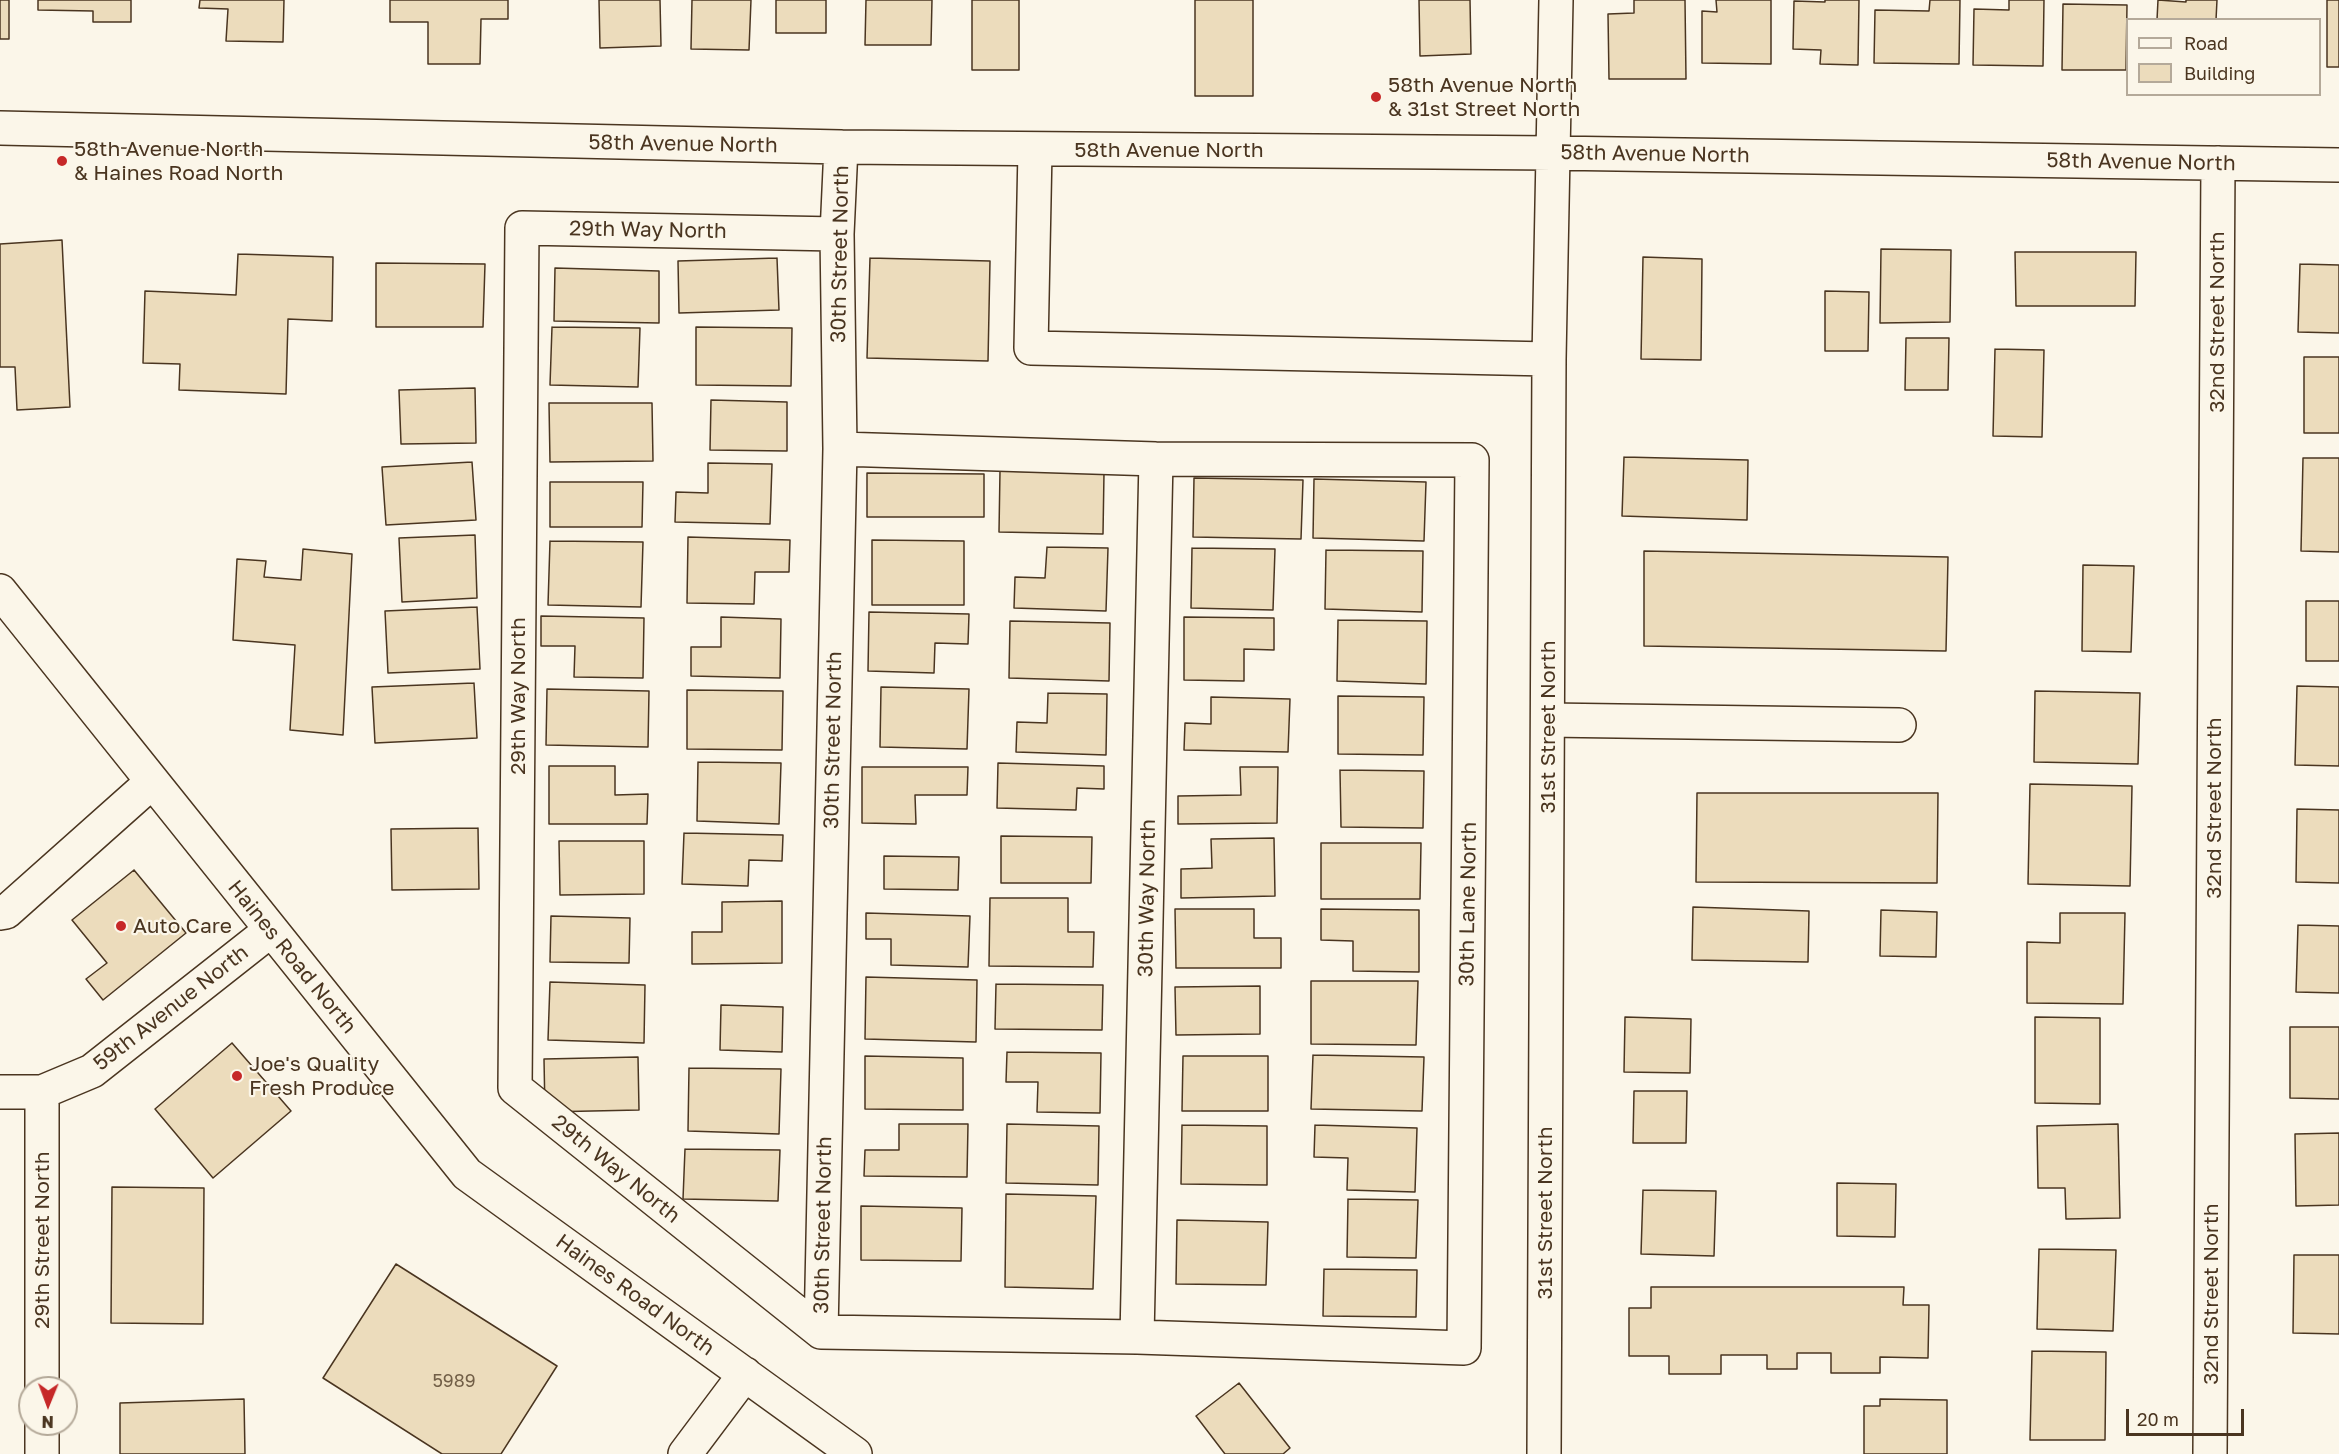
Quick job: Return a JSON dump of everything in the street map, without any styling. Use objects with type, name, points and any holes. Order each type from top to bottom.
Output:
[{"type":"street","name":"31st Street North","points":[[1544,1454],[1549,359],[1556,0]]},
{"type":"street","name":"58th Avenue North","points":[[0,128],[841,147],[1552,153],[2339,165]]},
{"type":"street","name":"30th Street North","points":[[821,1332],[840,449],[837,234],[841,147]]},
{"type":"street","points":[[1035,150],[1031,348],[1549,359]]},
{"type":"street","name":"32nd Street North","points":[[2210,1454],[2218,163]]},
{"type":"street","name":"29th Way North","points":[[821,1332],[515,1088],[522,228],[837,234]]},
{"type":"street","points":[[840,449],[1156,459]]},
{"type":"street","name":"30th Lane North","points":[[1137,1337],[1464,1348],[1472,460],[1156,459]]},
{"type":"street","name":"30th Way North","points":[[1137,1337],[1156,459]]},
{"type":"street","name":"Haines Road North","points":[[0,591],[467,1174],[855,1454]]},
{"type":"street","points":[[1548,720],[1899,724]]},
{"type":"street","points":[[0,913],[6,912],[152,782]]},
{"type":"street","name":"59th Avenue North","points":[[0,1092],[42,1092],[92,1071],[270,930]]},
{"type":"street","name":"29th Street North","points":[[42,1092],[42,1376]]},
{"type":"street","points":[[821,1332],[1137,1337]]},
{"type":"street","points":[[685,1454],[745,1374]]},
{"type":"street","points":[[42,1436],[42,1454]]},
{"type":"building","points":[[0,0],[9,0],[9,39],[0,39]]},
{"type":"building","points":[[38,0],[131,0],[131,22],[93,22],[93,11],[38,10]]},
{"type":"building","points":[[200,0],[284,0],[283,42],[226,41],[228,9],[199,8]]},
{"type":"building","points":[[390,0],[508,0],[508,19],[481,19],[480,64],[428,64],[428,22],[390,22]]},
{"type":"building","points":[[599,0],[660,0],[661,46],[600,48]]},
{"type":"building","points":[[692,0],[751,0],[749,50],[691,49]]},
{"type":"building","points":[[776,0],[826,0],[826,33],[776,33]]},
{"type":"building","points":[[866,0],[932,0],[931,45],[865,45]]},
{"type":"building","points":[[972,0],[1019,0],[1019,70],[972,70]]},
{"type":"building","points":[[1195,0],[1253,0],[1253,96],[1195,96]]},
{"type":"building","points":[[1419,0],[1470,0],[1471,54],[1420,56]]},
{"type":"building","points":[[1634,0],[1685,0],[1686,79],[1609,79],[1608,14],[1634,13]]},
{"type":"building","points":[[1716,0],[1771,0],[1771,64],[1702,63],[1702,11],[1717,12]]},
{"type":"building","points":[[1825,0],[1859,0],[1858,65],[1820,64],[1821,50],[1793,49],[1794,1],[1825,2]]},
{"type":"building","points":[[1930,0],[1960,0],[1959,64],[1874,63],[1875,10],[1929,11]]},
{"type":"building","points":[[2009,0],[2044,0],[2043,66],[1973,65],[1974,9],[2009,10]]},
{"type":"building","points":[[2158,0],[2186,2],[2186,0],[2217,0],[2216,18],[2157,18]]},
{"type":"building","points":[[2327,0],[2339,0],[2339,67],[2327,67]]},
{"type":"building","points":[[2063,4],[2127,5],[2126,70],[2062,70]]},
{"type":"building","points":[[62,240],[70,407],[17,410],[15,367],[0,367],[0,244]]},
{"type":"building","points":[[1881,249],[1951,250],[1950,322],[1880,323]]},
{"type":"building","points":[[2015,252],[2136,252],[2135,306],[2016,306]]},
{"type":"building","points":[[238,254],[333,257],[332,321],[288,319],[286,394],[179,390],[180,364],[143,363],[145,291],[236,295]]},
{"type":"building","points":[[1643,257],[1702,259],[1701,360],[1641,359]]},
{"type":"building","points":[[777,258],[779,310],[679,313],[678,261]]},
{"type":"building","points":[[870,258],[990,261],[988,361],[867,358]]},
{"type":"building","points":[[376,263],[485,264],[483,327],[376,327]]},
{"type":"building","points":[[2300,264],[2339,265],[2339,333],[2298,332]]},
{"type":"building","points":[[555,268],[659,271],[659,323],[554,321]]},
{"type":"building","points":[[1825,291],[1869,292],[1868,351],[1825,351]]},
{"type":"building","points":[[552,327],[640,328],[638,387],[550,385]]},
{"type":"building","points":[[696,327],[792,328],[791,386],[696,385]]},
{"type":"building","points":[[1906,338],[1949,338],[1948,390],[1905,390]]},
{"type":"building","points":[[1995,349],[2044,350],[2042,437],[1993,436]]},
{"type":"building","points":[[2304,357],[2339,357],[2339,433],[2304,433]]},
{"type":"building","points":[[475,388],[476,443],[401,444],[399,390]]},
{"type":"building","points":[[711,400],[787,402],[787,451],[710,450]]},
{"type":"building","points":[[549,403],[652,403],[653,461],[550,462]]},
{"type":"building","points":[[1624,457],[1748,460],[1747,520],[1622,516]]},
{"type":"building","points":[[2303,458],[2339,458],[2339,552],[2301,551]]},
{"type":"building","points":[[472,462],[476,520],[386,525],[382,467]]},
{"type":"building","points":[[708,463],[772,464],[770,524],[675,522],[676,492],[708,493]]},
{"type":"building","points":[[1000,471],[1104,473],[1103,534],[999,532]]},
{"type":"building","points":[[867,473],[984,474],[984,517],[867,517]]},
{"type":"building","points":[[1194,478],[1303,480],[1301,539],[1193,537]]},
{"type":"building","points":[[1314,479],[1426,482],[1424,541],[1313,538]]},
{"type":"building","points":[[550,482],[643,482],[642,527],[550,527]]},
{"type":"building","points":[[475,535],[477,598],[402,602],[399,538]]},
{"type":"building","points":[[688,537],[790,540],[789,572],[755,572],[754,604],[687,603]]},
{"type":"building","points":[[872,540],[964,541],[964,605],[872,605]]},
{"type":"building","points":[[550,541],[643,542],[641,607],[548,605]]},
{"type":"building","points":[[1047,547],[1108,548],[1106,611],[1014,608],[1015,577],[1045,578]]},
{"type":"building","points":[[1192,548],[1275,549],[1273,610],[1191,608]]},
{"type":"building","points":[[303,549],[352,554],[343,735],[290,730],[295,645],[233,640],[237,559],[266,561],[264,577],[301,580]]},
{"type":"building","points":[[1326,550],[1423,551],[1422,612],[1325,609]]},
{"type":"building","points":[[1644,551],[1948,557],[1946,651],[1644,646]]},
{"type":"building","points":[[2083,565],[2134,566],[2131,652],[2082,651]]},
{"type":"building","points":[[2306,601],[2339,601],[2339,661],[2306,661]]},
{"type":"building","points":[[477,607],[480,669],[388,673],[385,611]]},
{"type":"building","points":[[869,612],[969,614],[968,644],[935,643],[934,673],[868,671]]},
{"type":"building","points":[[541,616],[644,618],[643,678],[574,677],[575,646],[541,646]]},
{"type":"building","points":[[721,617],[781,619],[780,678],[691,676],[691,647],[721,647]]},
{"type":"building","points":[[1184,617],[1274,618],[1274,650],[1244,649],[1244,681],[1184,680]]},
{"type":"building","points":[[1338,620],[1427,621],[1426,684],[1337,681]]},
{"type":"building","points":[[1010,621],[1110,623],[1109,681],[1009,678]]},
{"type":"building","points":[[474,683],[477,738],[375,743],[372,687]]},
{"type":"building","points":[[2297,686],[2339,687],[2339,766],[2295,765]]},
{"type":"building","points":[[881,687],[969,689],[967,749],[880,747]]},
{"type":"building","points":[[547,689],[649,691],[648,747],[546,745]]},
{"type":"building","points":[[687,690],[783,691],[782,750],[687,749]]},
{"type":"building","points":[[2035,691],[2140,693],[2138,764],[2034,762]]},
{"type":"building","points":[[1048,693],[1107,694],[1106,755],[1016,752],[1017,722],[1047,723]]},
{"type":"building","points":[[1338,696],[1424,697],[1423,755],[1338,754]]},
{"type":"building","points":[[1211,697],[1290,699],[1288,752],[1184,750],[1185,723],[1211,724]]},
{"type":"building","points":[[698,762],[781,763],[779,824],[697,821]]},
{"type":"building","points":[[998,763],[1104,766],[1104,789],[1077,788],[1076,810],[997,808]]},
{"type":"building","points":[[549,766],[615,766],[615,795],[648,794],[647,824],[549,824]]},
{"type":"building","points":[[862,767],[968,767],[967,795],[915,795],[916,824],[862,823]]},
{"type":"building","points":[[1240,767],[1278,767],[1277,823],[1178,824],[1178,796],[1241,795]]},
{"type":"building","points":[[1340,770],[1424,771],[1423,828],[1341,827]]},
{"type":"building","points":[[2030,784],[2132,786],[2130,886],[2028,884]]},
{"type":"building","points":[[1697,793],[1938,793],[1937,883],[1696,882]]},
{"type":"building","points":[[2297,809],[2339,810],[2339,883],[2296,882]]},
{"type":"building","points":[[478,828],[479,889],[392,890],[391,829]]},
{"type":"building","points":[[684,833],[783,835],[782,861],[749,860],[748,886],[682,884]]},
{"type":"building","points":[[1001,836],[1092,837],[1091,883],[1001,883]]},
{"type":"building","points":[[1274,838],[1275,896],[1181,898],[1181,869],[1212,868],[1211,839]]},
{"type":"building","points":[[559,841],[644,841],[644,894],[560,895]]},
{"type":"building","points":[[1321,843],[1421,843],[1420,899],[1321,899]]},
{"type":"building","points":[[884,856],[959,857],[958,890],[884,889]]},
{"type":"building","points":[[134,870],[186,933],[103,1000],[86,979],[107,963],[72,920]]},
{"type":"building","points":[[990,898],[1068,898],[1068,932],[1094,932],[1093,967],[989,966]]},
{"type":"building","points":[[782,901],[782,963],[692,964],[692,932],[722,932],[722,902]]},
{"type":"building","points":[[1693,907],[1809,911],[1808,962],[1692,960]]},
{"type":"building","points":[[1175,909],[1254,909],[1254,938],[1281,938],[1281,968],[1176,968]]},
{"type":"building","points":[[1321,909],[1419,910],[1419,972],[1353,971],[1353,941],[1321,940]]},
{"type":"building","points":[[1881,910],[1937,912],[1936,957],[1880,956]]},
{"type":"building","points":[[866,913],[970,916],[968,967],[891,965],[891,939],[866,939]]},
{"type":"building","points":[[2060,913],[2125,913],[2123,1004],[2027,1003],[2027,942],[2060,943]]},
{"type":"building","points":[[551,916],[630,918],[629,963],[550,962]]},
{"type":"building","points":[[2298,925],[2339,926],[2339,993],[2296,992]]},
{"type":"building","points":[[866,977],[977,980],[976,1042],[865,1039]]},
{"type":"building","points":[[1311,981],[1418,981],[1416,1045],[1311,1044]]},
{"type":"building","points":[[550,982],[645,985],[644,1043],[548,1040]]},
{"type":"building","points":[[996,984],[1103,985],[1102,1030],[995,1029]]},
{"type":"building","points":[[1260,986],[1260,1034],[1176,1035],[1175,987]]},
{"type":"building","points":[[721,1005],[783,1007],[782,1052],[720,1050]]},
{"type":"building","points":[[1625,1017],[1691,1019],[1690,1073],[1624,1072]]},
{"type":"building","points":[[2035,1017],[2100,1018],[2100,1104],[2035,1103]]},
{"type":"building","points":[[2290,1027],[2339,1027],[2339,1099],[2290,1098]]},
{"type":"building","points":[[232,1043],[291,1111],[213,1178],[155,1109]]},
{"type":"building","points":[[1007,1052],[1101,1053],[1100,1113],[1037,1112],[1038,1082],[1006,1082]]},
{"type":"building","points":[[1313,1055],[1424,1057],[1422,1111],[1311,1109]]},
{"type":"building","points":[[865,1056],[963,1058],[963,1110],[865,1109]]},
{"type":"building","points":[[1183,1056],[1268,1056],[1268,1111],[1182,1111]]},
{"type":"building","points":[[638,1057],[639,1110],[545,1112],[544,1059]]},
{"type":"building","points":[[689,1068],[781,1069],[779,1134],[688,1131]]},
{"type":"building","points":[[1634,1091],[1687,1091],[1686,1143],[1633,1143]]},
{"type":"building","points":[[899,1124],[968,1124],[967,1177],[864,1176],[865,1150],[899,1150]]},
{"type":"building","points":[[1007,1124],[1099,1126],[1098,1185],[1006,1183]]},
{"type":"building","points":[[2118,1124],[2120,1218],[2066,1219],[2065,1188],[2038,1188],[2037,1126]]},
{"type":"building","points":[[1182,1125],[1267,1126],[1267,1185],[1181,1184]]},
{"type":"building","points":[[1315,1125],[1417,1128],[1415,1192],[1347,1190],[1348,1158],[1314,1157]]},
{"type":"building","points":[[2339,1133],[2339,1205],[2296,1206],[2295,1134]]},
{"type":"building","points":[[685,1149],[780,1150],[778,1201],[683,1199]]},
{"type":"building","points":[[1837,1183],[1896,1184],[1895,1237],[1837,1236]]},
{"type":"building","points":[[112,1187],[204,1188],[203,1324],[111,1323]]},
{"type":"building","points":[[1643,1190],[1716,1191],[1714,1256],[1641,1254]]},
{"type":"building","points":[[1006,1194],[1096,1196],[1093,1289],[1005,1287]]},
{"type":"building","points":[[1348,1199],[1418,1200],[1416,1258],[1347,1257]]},
{"type":"building","points":[[861,1206],[962,1208],[961,1261],[861,1260]]},
{"type":"building","points":[[1177,1220],[1268,1222],[1266,1285],[1176,1284]]},
{"type":"building","points":[[2039,1249],[2116,1250],[2113,1331],[2037,1329]]},
{"type":"building","points":[[2294,1255],[2339,1255],[2339,1334],[2293,1333]]},
{"type":"building","points":[[396,1264],[557,1366],[501,1454],[442,1454],[323,1378]]},
{"type":"building","points":[[1324,1269],[1417,1270],[1416,1317],[1323,1316]]},
{"type":"building","points":[[1651,1287],[1904,1287],[1903,1305],[1929,1305],[1928,1358],[1880,1357],[1880,1373],[1831,1373],[1831,1353],[1797,1353],[1797,1369],[1767,1369],[1767,1355],[1721,1355],[1721,1374],[1669,1374],[1669,1356],[1629,1356],[1629,1308],[1651,1308]]},
{"type":"building","points":[[2032,1351],[2106,1352],[2105,1440],[2030,1440]]},
{"type":"building","points":[[1239,1383],[1290,1448],[1283,1454],[1225,1454],[1196,1416]]},
{"type":"building","points":[[244,1399],[245,1454],[120,1454],[120,1403]]},
{"type":"building","points":[[1880,1399],[1947,1400],[1947,1454],[1864,1454],[1864,1406],[1880,1406]]},
{"type":"place","name":"58th Avenue North & 31st Street North","points":[[1376,97]]},
{"type":"place","name":"58th Avenue North & Haines Road North","points":[[62,161]]},
{"type":"place","name":"Auto Care","points":[[121,926]]},
{"type":"place","name":"Joe's Quality Fresh Produce","points":[[237,1076]]}]
